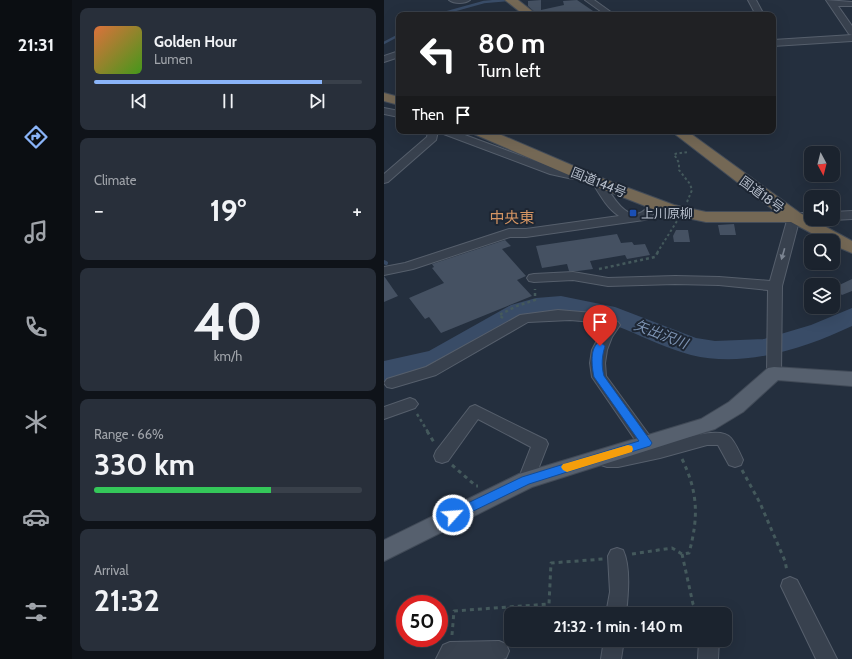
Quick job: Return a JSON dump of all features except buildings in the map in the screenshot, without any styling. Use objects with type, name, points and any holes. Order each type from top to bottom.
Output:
[{"type":"highway","points":[[511,0],[527,12]]},
{"type":"highway","points":[[384,97],[396,100]]},
{"type":"highway","name":"国道144号","points":[[486,134],[578,174],[658,205],[679,215],[727,218],[794,217]]},
{"type":"highway","name":"国道18号","points":[[682,134],[794,217],[852,248]]},
{"type":"main road","points":[[384,551],[425,529],[526,480],[604,456],[662,443],[708,424],[736,407],[774,364],[812,375],[852,379]]},
{"type":"street","points":[[454,0],[466,0]]},
{"type":"street","points":[[589,0],[607,12]]},
{"type":"street","points":[[752,0],[758,12]]},
{"type":"street","points":[[831,2],[852,4]]},
{"type":"street","points":[[831,2],[852,32]]},
{"type":"street","points":[[776,42],[852,38]]},
{"type":"street","points":[[384,60],[396,55]]},
{"type":"street","points":[[384,111],[396,113]]},
{"type":"street","points":[[384,180],[432,138],[433,134]]},
{"type":"street","points":[[453,134],[554,172],[573,176],[578,174]]},
{"type":"street","points":[[598,182],[604,193],[619,212],[634,218]]},
{"type":"street","points":[[384,271],[408,266],[509,233],[526,233],[634,218],[648,214],[658,205]]},
{"type":"street","points":[[840,216],[852,215]]},
{"type":"street","points":[[774,364],[775,286],[794,217],[804,216]]},
{"type":"street","points":[[534,278],[580,277],[608,282],[675,280],[719,281],[775,286]]},
{"type":"street","points":[[392,383],[431,371],[525,318],[536,316],[592,317],[604,320],[612,325],[604,336],[597,357],[599,377],[662,443]]},
{"type":"street","points":[[384,413],[410,404]]},
{"type":"street","points":[[442,456],[475,411],[540,444],[526,480]]},
{"type":"street","points":[[604,456],[607,460],[618,460],[662,443],[698,442],[708,439],[720,439],[725,442],[735,460]]},
{"type":"street","points":[[617,557],[618,592],[617,607]]},
{"type":"street","points":[[790,586],[827,659]]},
{"type":"street","points":[[611,659],[613,647]]},
{"type":"street","points":[[708,659],[709,647]]},
{"type":"street","points":[[448,655],[499,651]]},
{"type":"path","points":[[580,277],[606,267],[640,258],[655,257],[690,198],[692,190],[690,184],[679,170],[679,163],[674,154],[685,153],[700,147]]},
{"type":"path","points":[[501,317],[499,315],[517,306],[535,300],[534,278]]},
{"type":"path","points":[[662,443],[693,482],[697,508],[696,524],[688,553],[682,554]]},
{"type":"path","points":[[735,460],[750,480],[761,504],[785,561],[790,586]]},
{"type":"path","points":[[448,655],[454,611],[549,604],[551,563],[617,557],[649,553],[672,548],[682,554],[695,607]]},
{"type":"waterway","points":[[448,12],[484,2],[507,0]]},
{"type":"waterway","points":[[384,43],[396,37]]},
{"type":"waterway","name":"矢出沢川","points":[[384,371],[413,365],[438,357],[520,311],[536,306],[561,304],[606,313],[692,346],[715,350],[764,348],[820,331],[852,316]]},
{"type":"slow traffic","points":[[567,467],[628,449]]},
{"type":"place","name":"上川原柳","points":[[633,213]]},
{"type":"district","name":"中央東","points":[[512,218]]},
{"type":"route","points":[[453,515],[526,480],[646,443],[599,377],[597,357],[600,346]]}]
